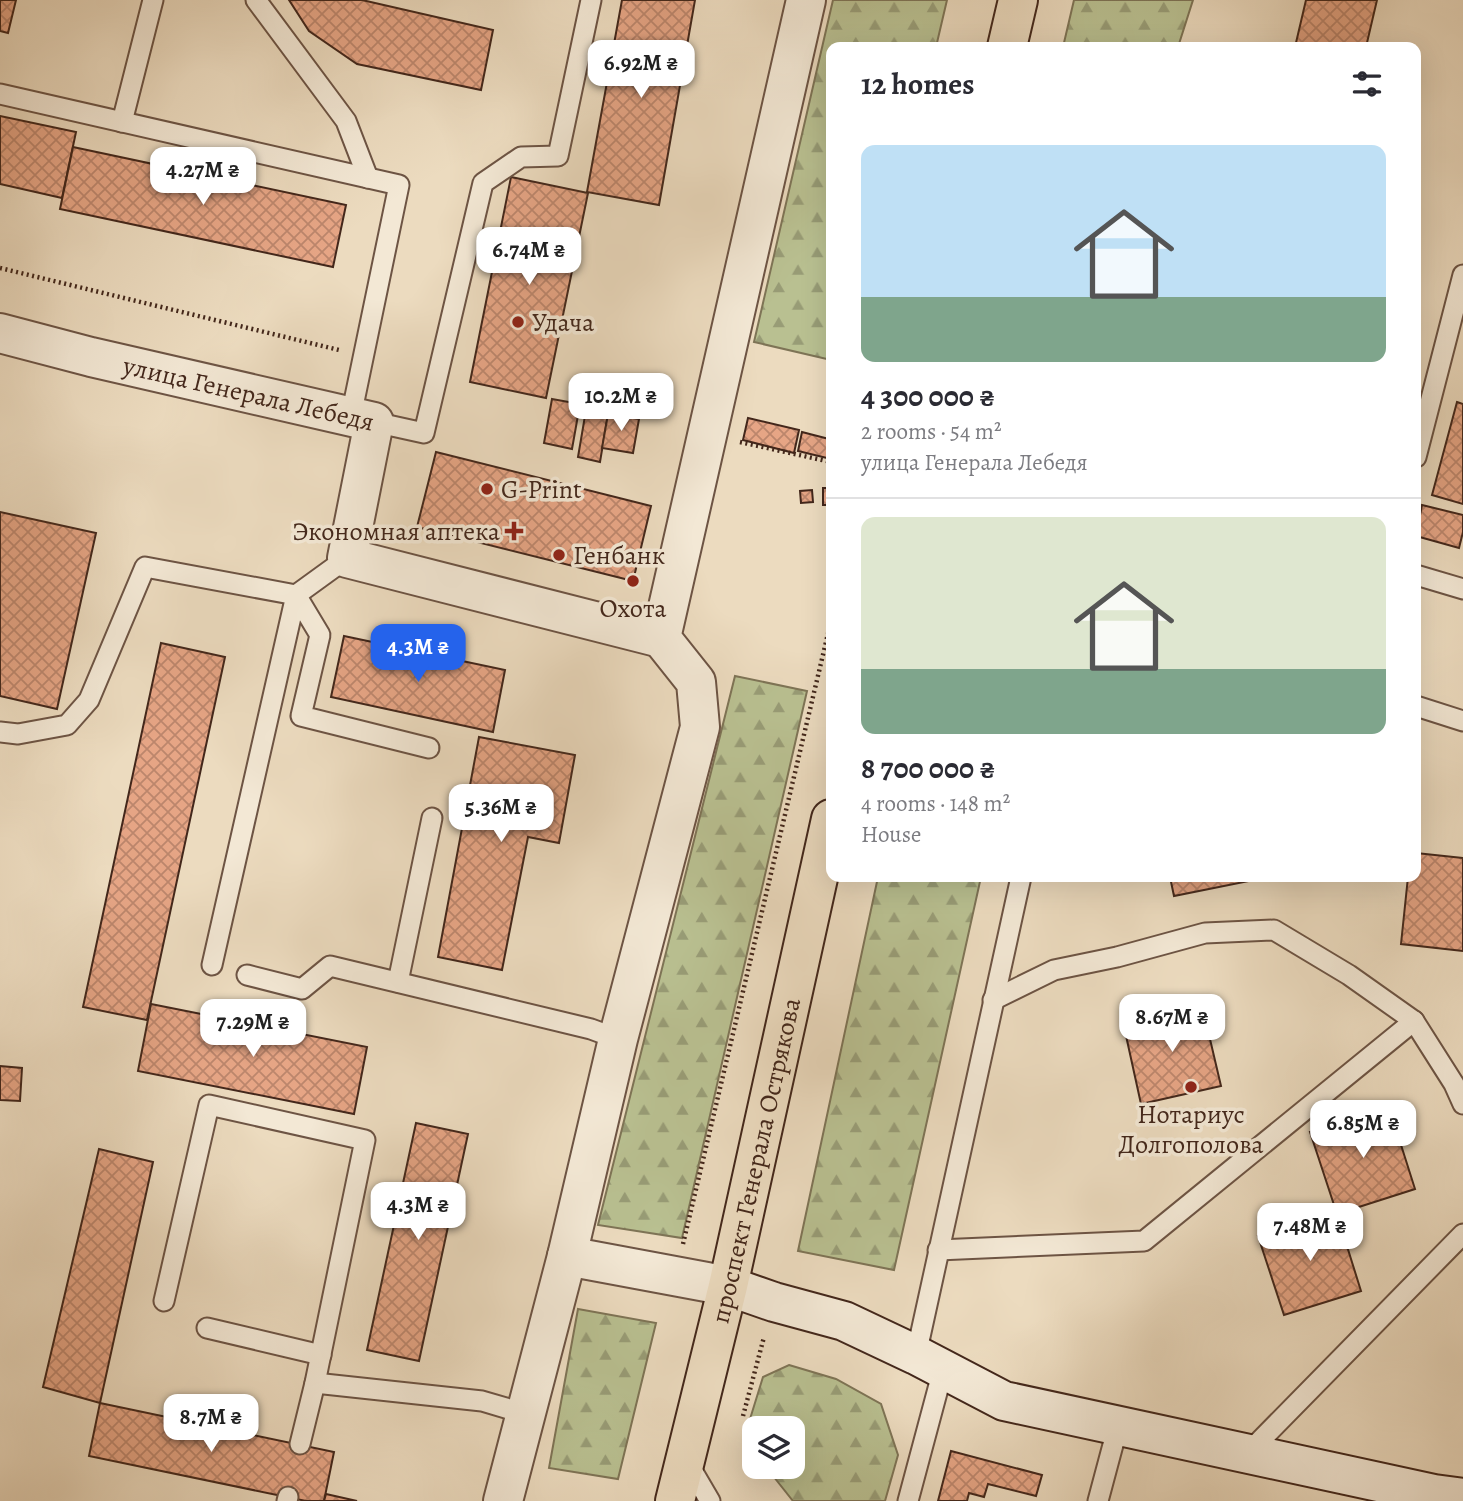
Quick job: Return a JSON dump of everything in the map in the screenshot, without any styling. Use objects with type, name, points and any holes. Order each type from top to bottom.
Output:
[{"type":"main road","points":[[1008,42],[1018,0]]},
{"type":"main road","name":"проспект Генерала Острякова","points":[[675,1501],[728,1286],[826,842]]},
{"type":"street","points":[[661,638],[806,0]]},
{"type":"street","name":"улица Генерала Лебедя","points":[[0,333],[92,357],[363,419],[347,558]]},
{"type":"street","points":[[347,558],[661,638],[696,682],[700,727],[618,1039],[567,1256],[503,1501]]},
{"type":"street","points":[[567,1256],[728,1286],[844,1321],[1004,1401],[1463,1498]]},
{"type":"lane","points":[[122,122],[153,0]]},
{"type":"lane","points":[[256,0],[346,121],[368,178]]},
{"type":"lane","points":[[0,94],[399,185],[364,356],[363,419],[424,433],[482,183],[522,157],[558,156],[591,0]]},
{"type":"lane","points":[[1421,438],[1463,275]]},
{"type":"lane","points":[[212,965],[296,595],[347,558]]},
{"type":"lane","points":[[0,732],[18,734],[67,725],[89,700],[145,567],[296,595],[320,635],[301,716],[429,747]]},
{"type":"lane","points":[[1421,576],[1463,589]]},
{"type":"lane","points":[[1421,708],[1463,722]]},
{"type":"lane","points":[[398,982],[432,818]]},
{"type":"lane","points":[[908,1501],[929,1363],[938,1250],[1020,882]]},
{"type":"lane","points":[[993,1000],[1054,970],[1117,957],[1205,933],[1274,930],[1349,975],[1414,1021],[1454,1084],[1463,1104]]},
{"type":"lane","points":[[247,975],[302,989],[330,966],[591,1029],[618,1039]]},
{"type":"lane","points":[[938,1250],[1144,1241],[1414,1021]]},
{"type":"lane","points":[[164,1301],[209,1105],[365,1140],[300,1444]]},
{"type":"lane","points":[[1247,1454],[1463,1234]]},
{"type":"lane","points":[[207,1328],[321,1355]]},
{"type":"lane","points":[[315,1383],[482,1401],[526,1415]]},
{"type":"lane","points":[[1098,1501],[1118,1426]]},
{"type":"lane","points":[[685,1458],[710,1501]]},
{"type":"path","points":[[0,268],[364,356]]},
{"type":"path","points":[[706,434],[826,460]]},
{"type":"path","points":[[674,1250],[683,1243],[826,642]]},
{"type":"green space","points":[[833,0],[947,0],[937,42],[826,42],[826,359],[754,342]]},
{"type":"green space","points":[[1074,0],[1193,0],[1180,42],[1064,42]]},
{"type":"green space","points":[[735,676],[807,691],[682,1238],[598,1225]]},
{"type":"green space","points":[[877,882],[980,882],[894,1270],[798,1251]]},
{"type":"green space","points":[[578,1309],[656,1323],[618,1479],[549,1468]]},
{"type":"green space","points":[[789,1365],[836,1379],[881,1404],[898,1455],[885,1501],[793,1501],[776,1479],[805,1479],[805,1416],[751,1416],[763,1377]]},
{"type":"building","points":[[0,0],[16,0],[8,33],[0,31]]},
{"type":"building","points":[[289,0],[362,0],[493,30],[481,90],[357,64],[309,31]]},
{"type":"building","points":[[622,0],[695,0],[659,205],[587,192]]},
{"type":"building","points":[[1306,0],[1377,0],[1367,42],[1296,42]]},
{"type":"building","points":[[0,116],[76,132],[62,198],[0,184]]},
{"type":"building","points":[[73,147],[346,205],[333,267],[60,209]]},
{"type":"building","points":[[511,177],[588,193],[546,398],[470,382]]},
{"type":"building","points":[[552,399],[580,404],[572,449],[544,443]]},
{"type":"building","points":[[1457,402],[1463,404],[1463,504],[1432,495]]},
{"type":"building","points":[[586,410],[608,414],[600,462],[578,457]]},
{"type":"building","points":[[608,414],[639,419],[633,453],[602,448]]},
{"type":"building","points":[[748,418],[799,430],[794,453],[743,440]]},
{"type":"building","points":[[802,432],[826,438],[826,458],[798,451]]},
{"type":"building","points":[[436,452],[651,506],[633,581],[417,527]]},
{"type":"building","points":[[823,488],[826,488],[826,505],[823,505]]},
{"type":"building","points":[[812,490],[813,502],[801,503],[800,491]]},
{"type":"building","points":[[1422,505],[1463,515],[1459,548],[1421,537]]},
{"type":"building","points":[[0,512],[96,533],[57,709],[0,696]]},
{"type":"building","points":[[344,636],[505,670],[493,732],[331,697]]},
{"type":"building","points":[[161,643],[225,657],[147,1020],[83,1007]]},
{"type":"building","points":[[479,737],[575,755],[559,843],[528,837],[502,970],[438,957]]},
{"type":"building","points":[[1421,854],[1463,858],[1463,951],[1401,944],[1407,882],[1421,882]]},
{"type":"building","points":[[1171,882],[1244,882],[1174,896]]},
{"type":"building","points":[[151,1004],[367,1047],[354,1114],[138,1071]]},
{"type":"building","points":[[1202,1005],[1221,1086],[1141,1104],[1123,1022]]},
{"type":"building","points":[[0,1066],[22,1068],[20,1101],[0,1100]]},
{"type":"building","points":[[1389,1107],[1415,1189],[1337,1214],[1310,1132]]},
{"type":"building","points":[[416,1123],[468,1134],[419,1361],[367,1350]]},
{"type":"building","points":[[99,1149],[153,1162],[100,1403],[43,1387]]},
{"type":"building","points":[[1336,1211],[1361,1291],[1284,1315],[1258,1236]]},
{"type":"building","points":[[100,1403],[334,1452],[324,1501],[306,1501],[89,1456]]},
{"type":"building","points":[[951,1451],[1042,1475],[1036,1496],[988,1484],[984,1497],[969,1493],[967,1501],[938,1501]]},
{"type":"building","points":[[326,1494],[357,1501],[324,1501]]},
{"type":"place","name":"Удача","points":[[518,322]]},
{"type":"place","name":"G-Print","points":[[487,489]]},
{"type":"place","name":"Экономная аптека","points":[[514,531]]},
{"type":"place","name":"Генбанк","points":[[559,555]]},
{"type":"place","name":"Охота","points":[[633,581]]},
{"type":"place","name":"Нотариус Долгополова","points":[[1191,1087]]}]
